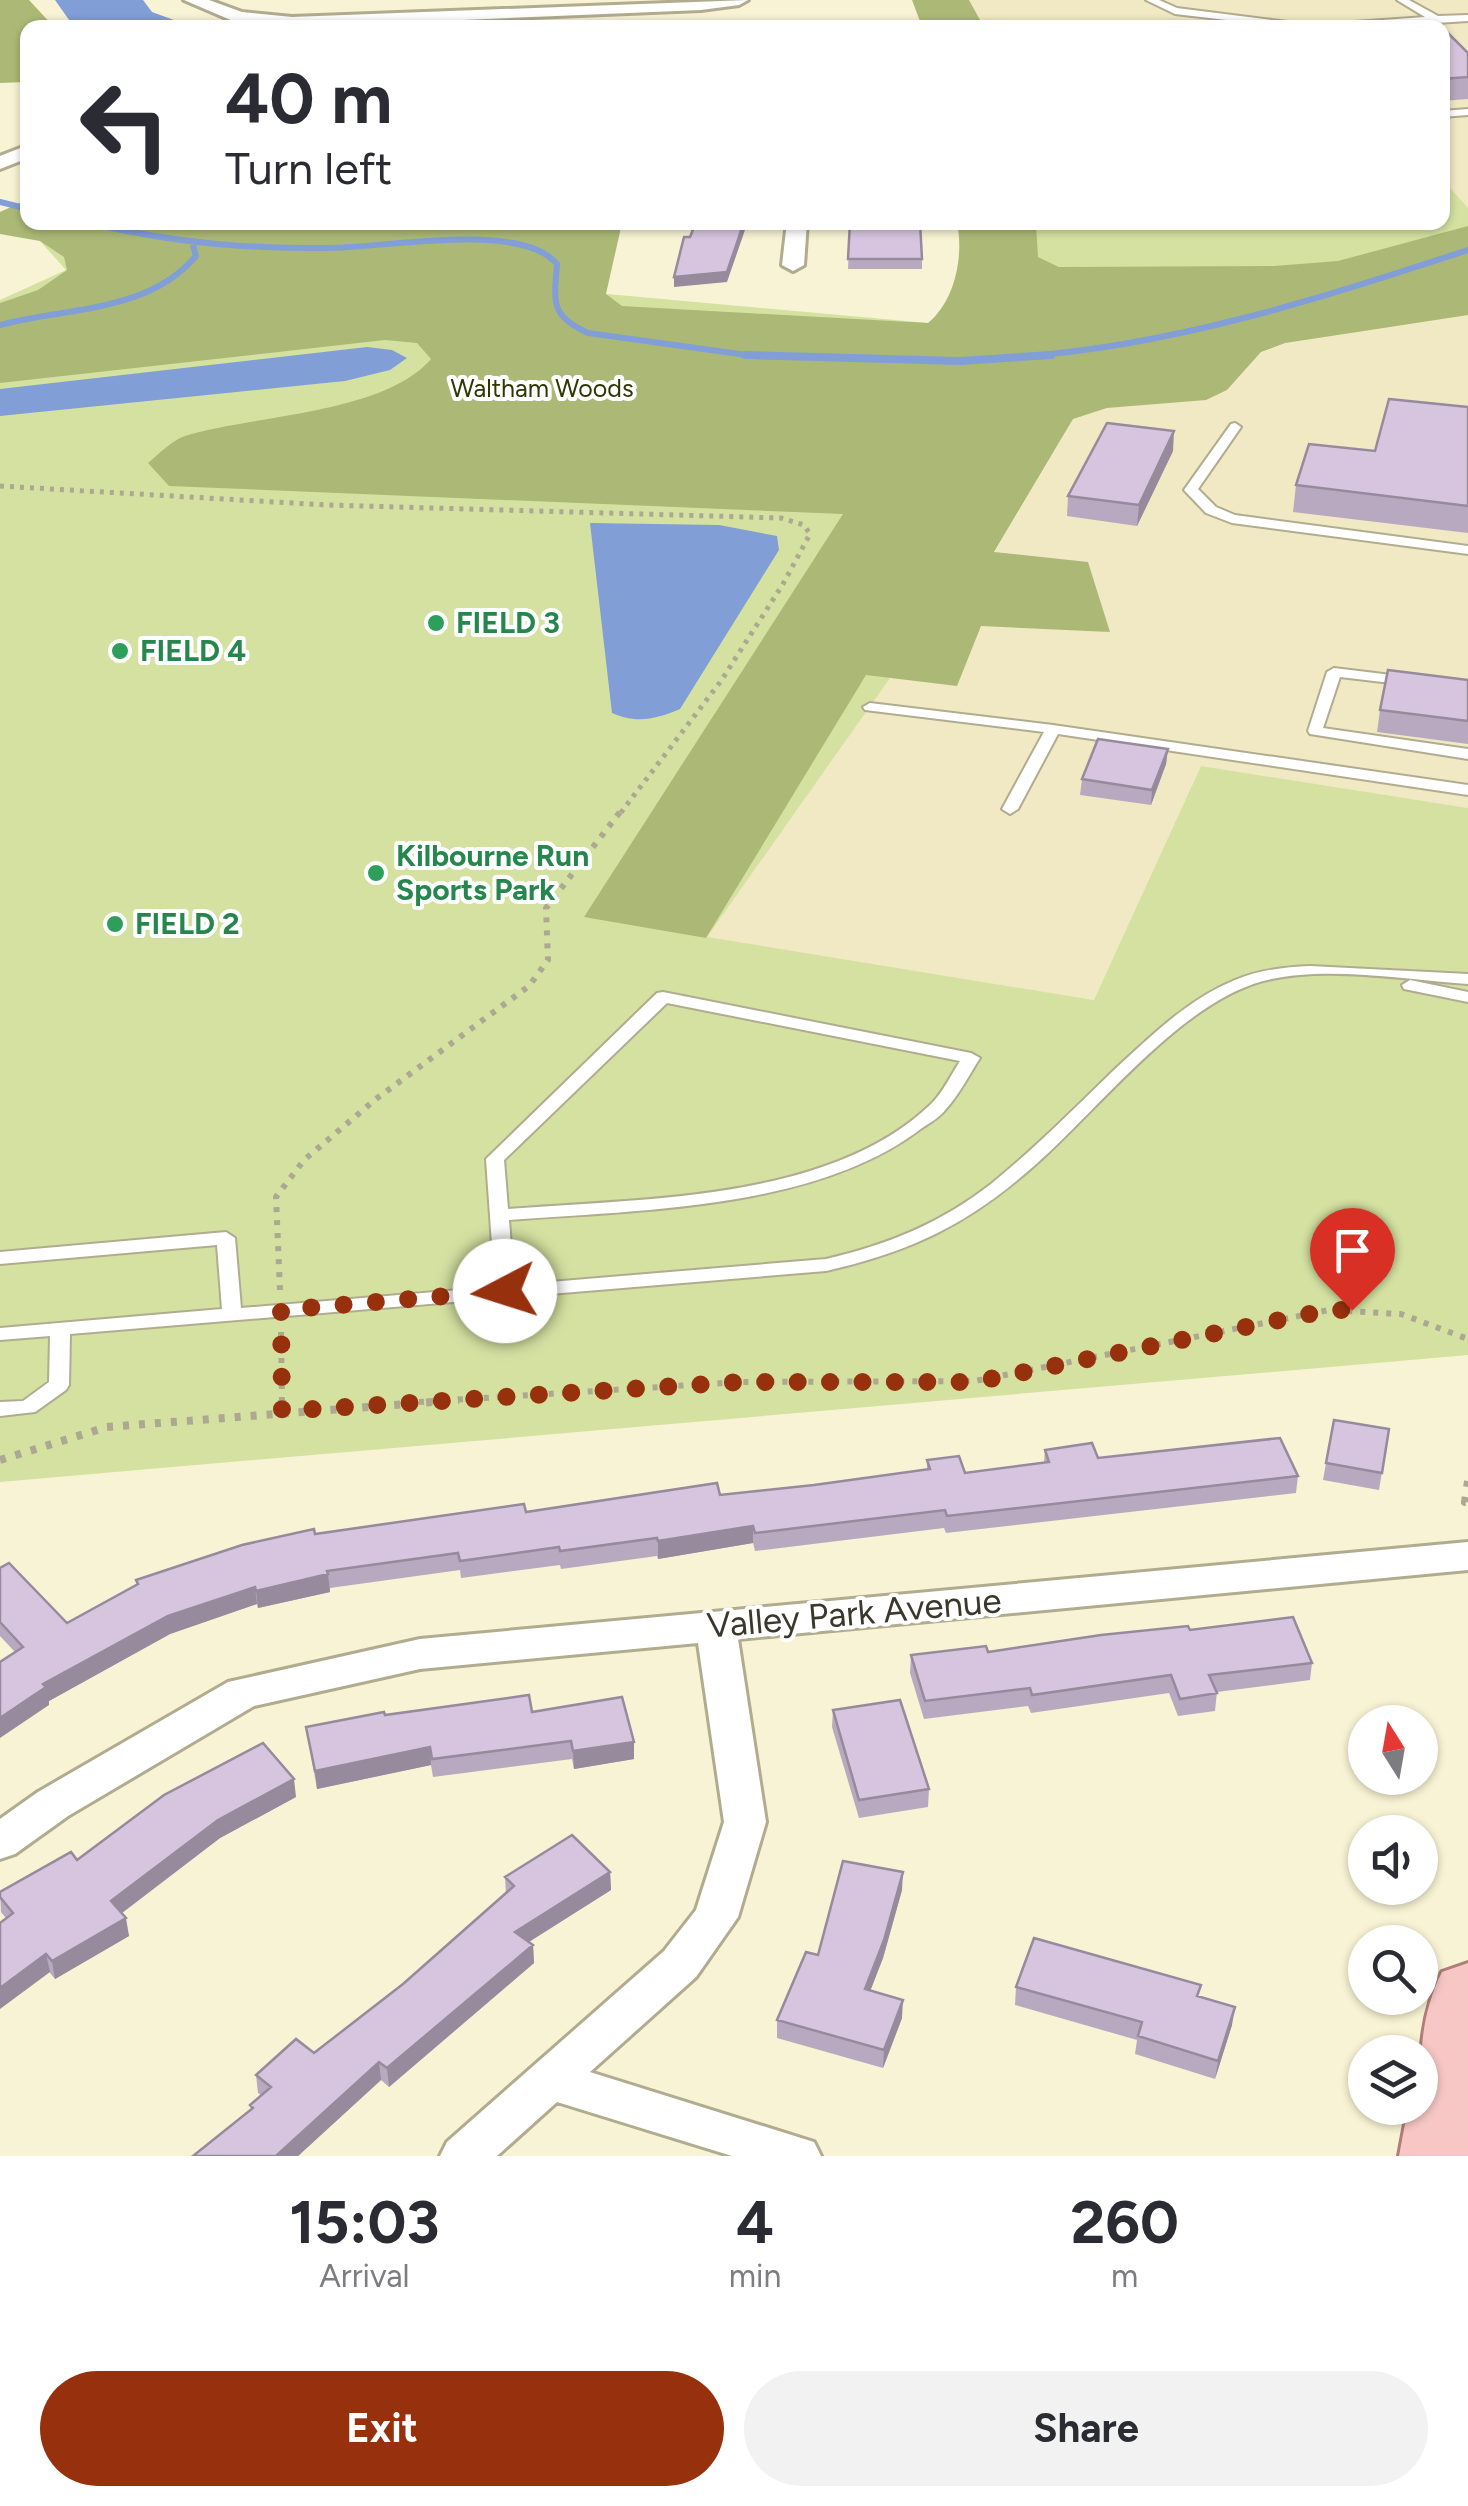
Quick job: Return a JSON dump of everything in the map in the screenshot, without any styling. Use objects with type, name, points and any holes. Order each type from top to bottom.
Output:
[{"type":"main road","points":[[1438,2156],[1468,1992]]},
{"type":"street","points":[[193,0],[238,17],[270,20]]},
{"type":"street","points":[[343,20],[701,6],[738,0]]},
{"type":"street","points":[[793,266],[796,230]]},
{"type":"street","name":"Valley Park Avenue","points":[[0,1842],[54,1804],[243,1693],[420,1654],[1468,1556]]},
{"type":"street","points":[[464,2156],[680,1964],[716,1917],[744,1822],[716,1626]]},
{"type":"street","points":[[550,2080],[797,2156]]},
{"type":"lane","points":[[1150,0],[1174,11],[1250,20]]},
{"type":"lane","points":[[1402,0],[1436,19]]},
{"type":"lane","points":[[1420,20],[1468,18]]},
{"type":"lane","points":[[1235,427],[1191,490],[1210,510],[1232,518],[1468,550]]},
{"type":"lane","points":[[1430,684],[1334,672],[1315,731],[1468,754]]},
{"type":"lane","points":[[870,707],[1053,729],[1468,790]]},
{"type":"lane","points":[[1010,809],[1053,729]]},
{"type":"lane","points":[[0,1334],[826,1265],[871,1258],[932,1233],[982,1203],[1150,1046],[1188,1013],[1218,995],[1261,976],[1306,970],[1468,979]]},
{"type":"lane","points":[[1361,974],[1468,997]]},
{"type":"lane","points":[[500,1215],[754,1191],[814,1177],[903,1140],[936,1114],[962,1082],[972,1058],[663,997],[495,1159],[505,1291]]},
{"type":"lane","points":[[0,1258],[226,1238],[232,1314]]},
{"type":"lane","points":[[0,1409],[28,1406],[59,1385],[60,1329]]},
{"type":"path","points":[[0,486],[327,506],[781,518],[804,525],[810,534],[746,642],[673,745],[546,908],[548,960],[529,986],[362,1111],[304,1160],[276,1197],[282,1411]]},
{"type":"path","points":[[0,1460],[107,1427],[282,1411],[740,1382],[975,1382],[1329,1310],[1374,1309],[1426,1318],[1468,1339]]},
{"type":"path","points":[[1468,1481],[1468,1502]]},
{"type":"shaded area","points":[[969,0],[1468,0],[1468,208],[1450,188],[1450,20],[980,20]]},
{"type":"shaded area","points":[[1468,315],[1468,808],[1201,766],[1095,1000],[706,938],[867,674],[994,553],[1073,419],[1107,408],[1207,399],[1227,390],[1261,352],[1285,343]]},
{"type":"green space","points":[[0,0],[29,0],[48,20],[20,20],[20,82],[0,83]]},
{"type":"green space","points":[[912,0],[969,0],[980,20],[920,20]]},
{"type":"green space","name":"Kilbourne Run Sports Park","points":[[1450,188],[1468,208],[1468,315],[1285,343],[1073,419],[707,937],[1094,1000],[1201,766],[1468,808],[1468,1355],[0,1482],[0,300],[66,270],[25,230],[427,230],[607,294],[928,323],[1228,267],[1059,267],[1037,257],[1036,230],[1450,230]]},
{"type":"green space","name":"Kilbourne Run Sports Park","points":[[20,203],[20,226],[0,212]]},
{"type":"green space","name":"Waltham Woods","points":[[20,203],[20,230],[620,230],[606,294],[622,306],[928,323],[951,290],[958,263],[958,230],[1036,230],[1038,257],[1059,267],[1274,266],[1338,261],[1468,226],[1468,315],[1285,343],[1261,352],[1227,390],[1206,400],[1107,408],[1073,419],[994,552],[1088,562],[1110,632],[981,626],[957,686],[866,675],[706,938],[584,917],[843,514],[169,486],[148,463],[180,438],[350,402],[410,377],[431,359],[417,343],[385,340],[0,383],[0,303],[38,290],[67,270],[64,257],[40,241],[0,234],[0,212]]},
{"type":"water","points":[[55,0],[143,0],[152,12],[174,20],[69,20]]},
{"type":"water","points":[[367,347],[392,350],[407,358],[390,370],[345,381],[0,416],[0,389]]},
{"type":"water","points":[[590,523],[719,525],[777,536],[779,550],[680,709],[646,719],[612,713]]},
{"type":"building","points":[[1450,35],[1468,53],[1468,77],[1450,78]]},
{"type":"building","points":[[693,230],[741,230],[727,272],[674,277],[684,237],[690,237]]},
{"type":"building","points":[[850,230],[920,230],[922,259],[848,259]]},
{"type":"building","points":[[1389,399],[1468,407],[1468,506],[1296,485],[1309,444],[1375,451]]},
{"type":"building","points":[[1107,423],[1174,431],[1139,505],[1068,496]]},
{"type":"building","points":[[1388,670],[1468,680],[1468,721],[1380,710]]},
{"type":"building","points":[[1098,739],[1168,749],[1152,790],[1082,779]]},
{"type":"building","points":[[1334,1420],[1389,1429],[1382,1473],[1326,1463]]},
{"type":"building","points":[[1280,1438],[1298,1476],[947,1516],[945,1510],[755,1533],[753,1526],[658,1541],[657,1538],[560,1551],[559,1547],[460,1561],[458,1553],[327,1571],[328,1574],[256,1591],[255,1587],[168,1616],[43,1684],[46,1687],[0,1718],[0,1662],[23,1647],[0,1622],[0,1568],[9,1563],[67,1623],[138,1584],[136,1580],[242,1545],[314,1529],[315,1534],[524,1504],[526,1512],[717,1483],[720,1495],[814,1485],[930,1469],[927,1460],[959,1456],[965,1473],[1049,1462],[1045,1450],[1092,1443],[1098,1458]]},
{"type":"building","points":[[1293,1617],[1312,1663],[1209,1675],[1217,1693],[1180,1699],[1171,1675],[1032,1695],[1030,1688],[925,1701],[911,1655],[986,1646],[988,1652],[1101,1635],[1188,1626],[1190,1630]]},
{"type":"building","points":[[529,1695],[532,1712],[622,1697],[634,1742],[573,1751],[571,1741],[432,1759],[430,1747],[315,1771],[306,1727],[384,1712],[385,1715]]},
{"type":"building","points":[[900,1700],[929,1789],[859,1800],[833,1710]]},
{"type":"building","points":[[263,1743],[294,1779],[218,1820],[111,1901],[126,1918],[52,1961],[46,1954],[0,1988],[0,1923],[13,1913],[0,1892],[71,1852],[77,1860],[164,1795]]},
{"type":"building","points":[[572,1835],[610,1872],[515,1932],[533,1945],[387,2068],[379,2062],[276,2156],[193,2156],[253,2108],[250,2105],[271,2087],[256,2075],[296,2039],[314,2053],[403,1984],[514,1886],[505,1877]]},
{"type":"building","points":[[843,1861],[903,1872],[865,1989],[903,2000],[884,2050],[777,2020],[806,1952],[818,1955]]},
{"type":"building","points":[[1034,1938],[1201,1985],[1197,1996],[1235,2007],[1218,2061],[1138,2036],[1142,2022],[1016,1987]]},
{"type":"waterway","points":[[0,202],[20,207]]},
{"type":"waterway","points":[[120,230],[242,246],[328,248],[459,239],[517,244],[540,251],[557,264],[557,306],[567,320],[588,333],[747,355]]},
{"type":"waterway","points":[[0,325],[105,305],[155,288],[177,275],[196,256],[192,241]]},
{"type":"waterway","points":[[1015,357],[1131,343],[1245,318],[1468,250]]},
{"type":"waterway","points":[[747,355],[960,361],[1051,355]]},
{"type":"waterway","points":[[747,355],[807,357]]},
{"type":"place","name":"FIELD 3","points":[[436,623]]},
{"type":"place","name":"FIELD 4","points":[[120,651]]},
{"type":"place","name":"Kilbourne Run Sports Park","points":[[376,873]]},
{"type":"place","name":"FIELD 2","points":[[115,924]]},
{"type":"route","points":[[505,1291],[281,1310],[282,1411],[740,1382],[975,1382],[1329,1310],[1352,1310]]}]
